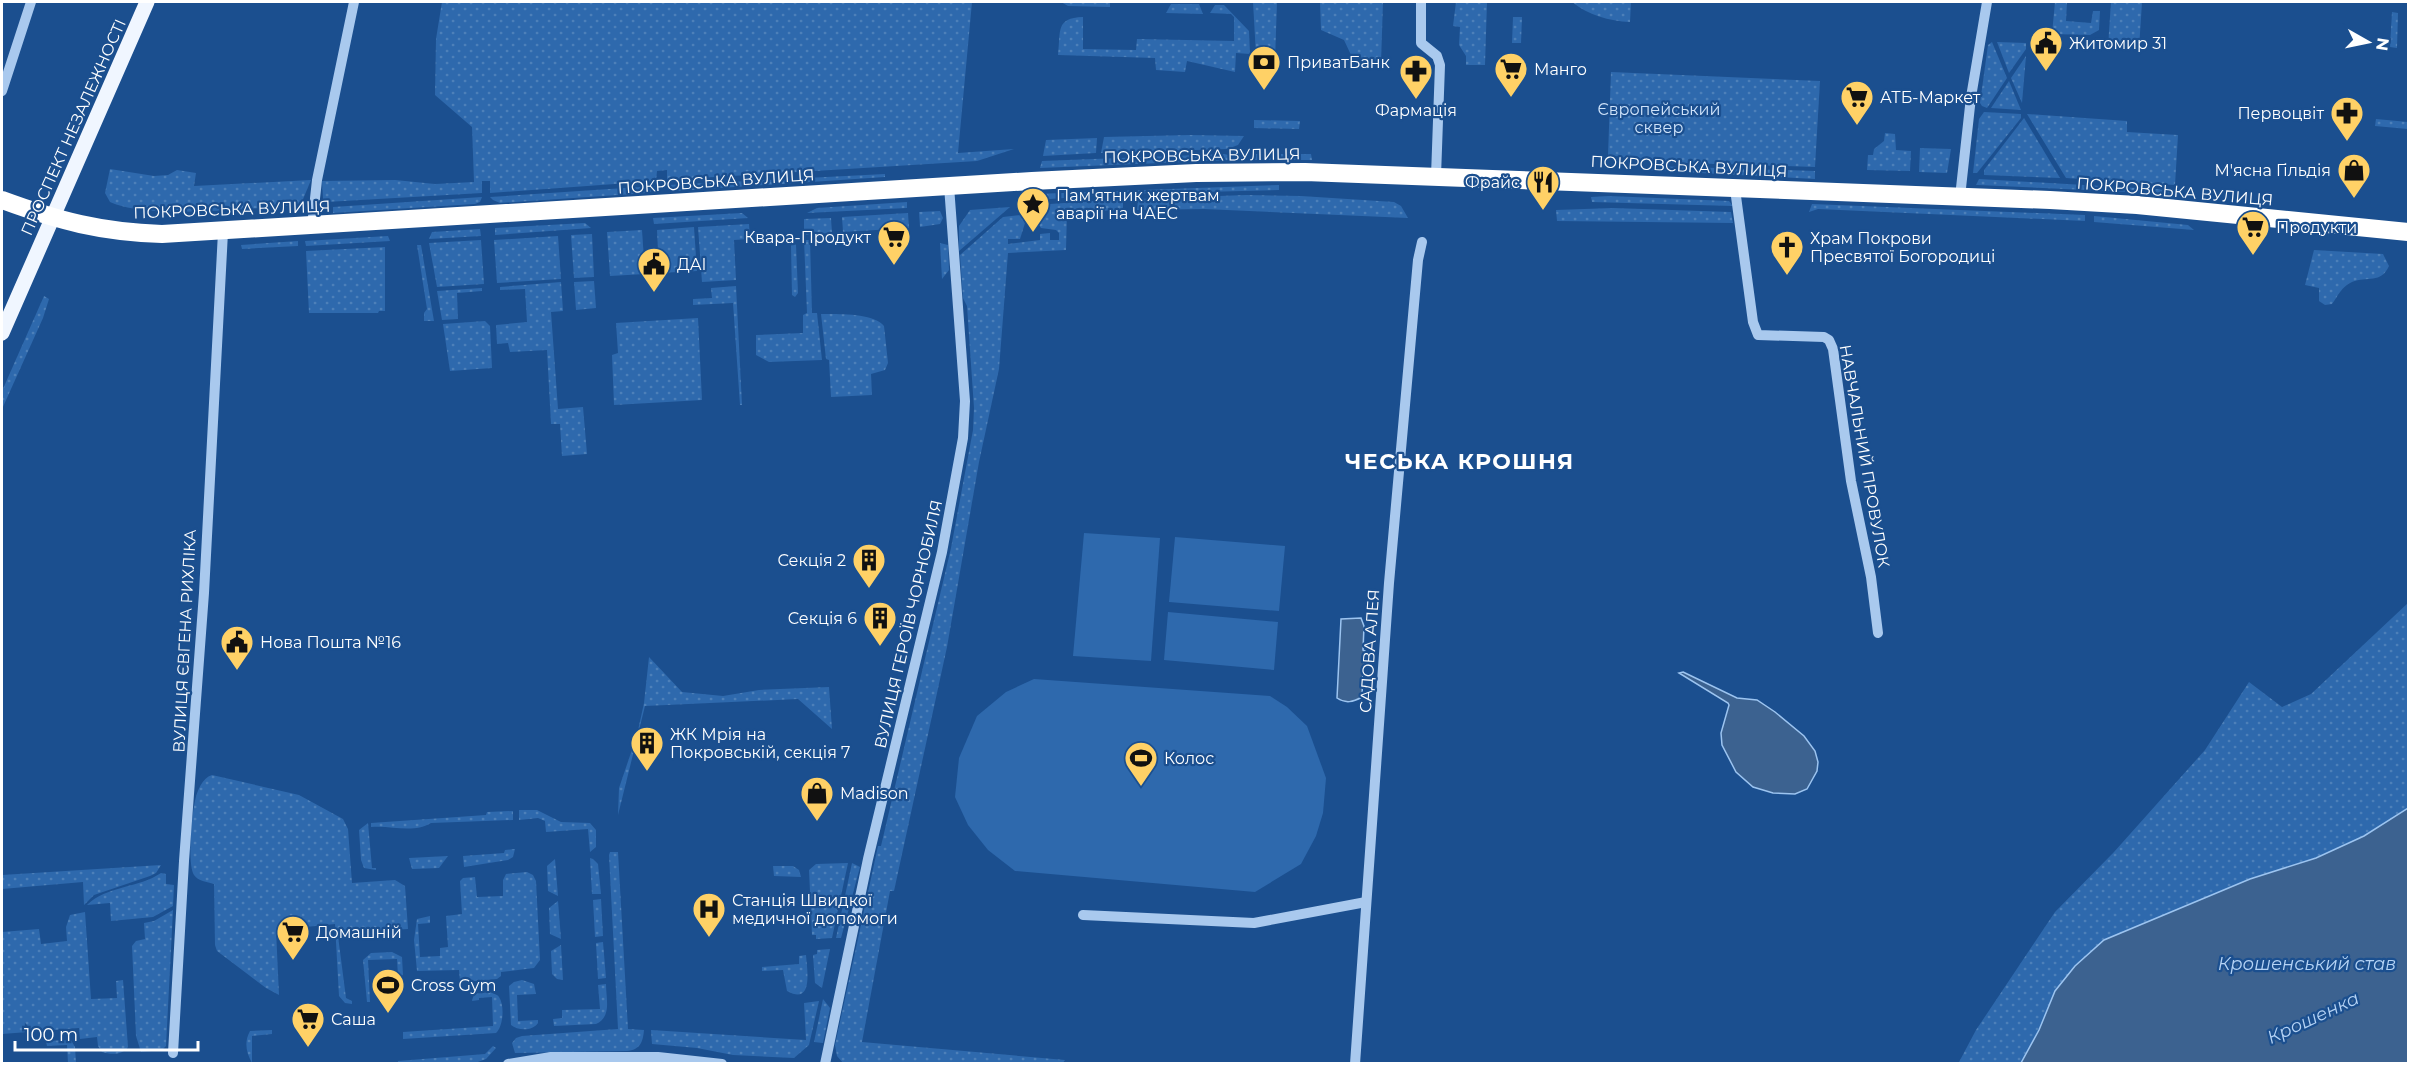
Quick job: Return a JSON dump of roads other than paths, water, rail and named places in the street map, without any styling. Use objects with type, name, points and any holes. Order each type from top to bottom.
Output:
[{"type":"highway","name":"ПОКРОВСЬКА ВУЛИЦЯ","points":[[2,200],[53,219],[122,232],[162,234],[949,186],[1196,173],[1305,172],[2137,206],[2409,232]]},
{"type":"main road","name":"ПРОСПЕКТ НЕЗАЛЕЖНОСТІ","points":[[2,333],[147,2]]},
{"type":"street","points":[[2,91],[31,2]]},
{"type":"street","points":[[312,226],[317,180],[354,2]]},
{"type":"street","points":[[1421,2],[1420,40],[1437,56],[1440,65],[1436,176]]},
{"type":"street","points":[[1960,197],[1971,97],[1987,2]]},
{"type":"street","name":"ВУЛИЦЯ ГЕРОЇВ ЧОРНОБИЛЯ","points":[[825,1064],[868,860],[942,552],[963,438],[965,401],[949,186]]},
{"type":"street","name":"НАВЧАЛЬНИЙ ПРОВУЛОК","points":[[1735,189],[1753,322],[1758,335],[1824,337],[1829,340],[1833,349],[1851,481],[1871,577],[1878,633]]},
{"type":"street","name":"ВУЛИЦЯ ЄВГЕНА РИХЛІКА","points":[[173,1053],[204,592],[223,232]]},
{"type":"street","name":"САДОВА АЛЕЯ","points":[[1355,1064],[1389,583],[1422,242]]},
{"type":"street","points":[[1083,915],[1254,923],[1366,902]]},
{"type":"street","points":[[508,1064],[551,1058],[658,1057],[722,1064]]},
{"type":"water","points":[[1361,618],[1364,626],[1363,650],[1368,653],[1368,663],[1364,664],[1363,668],[1362,697],[1346,702],[1337,698],[1341,619]]},
{"type":"water","points":[[1683,672],[1737,698],[1757,700],[1804,736],[1815,751],[1818,762],[1817,771],[1807,789],[1795,794],[1773,793],[1753,787],[1736,772],[1722,745],[1721,733],[1728,703],[1679,673]]},
{"type":"water","name":"Крошенський став","points":[[2408,808],[2408,1063],[2021,1063],[2039,1030],[2055,991],[2075,966],[2104,940],[2250,879],[2316,858],[2364,836]]},
{"type":"place","name":"Житомир 31","points":[[2046,72]]},
{"type":"place","name":"ПриватБанк","points":[[1264,91]]},
{"type":"place","name":"Манго","points":[[1511,98]]},
{"type":"place","name":"Фармація","points":[[1416,100]]},
{"type":"place","name":"АТБ-Маркет","points":[[1857,126]]},
{"type":"place","name":"Первоцвіт","points":[[2347,142]]},
{"type":"place","name":"M'ясна Гільдія","points":[[2354,199]]},
{"type":"place","name":"Фрайс","points":[[1543,211]]},
{"type":"place","name":"Пам'ятник жертвам аварії на ЧАЕС","points":[[1033,233]]},
{"type":"place","name":"Продукти","points":[[2253,256]]},
{"type":"place","name":"Квара-Продукт","points":[[894,266]]},
{"type":"place","name":"Храм Покрови Пресвятої Богородиці","points":[[1787,276]]},
{"type":"place","name":"ДАІ","points":[[654,293]]},
{"type":"place","name":"Секція 2","points":[[869,589]]},
{"type":"place","name":"Секція 6","points":[[880,647]]},
{"type":"place","name":"Нова Пошта №16","points":[[237,671]]},
{"type":"place","name":"ЖК Мрія на Покровській, секція 7","points":[[647,772]]},
{"type":"place","name":"Колос","points":[[1141,787]]},
{"type":"place","name":"Madison","points":[[817,822]]},
{"type":"place","name":"Станція Швидкої медичної допомоги","points":[[709,938]]},
{"type":"place","name":"Домашній","points":[[293,961]]},
{"type":"place","name":"Cross Gym","points":[[388,1014]]},
{"type":"place","name":"Саша","points":[[308,1048]]},
{"type":"district","name":"ЧЕСЬКА КРОШНЯ","points":[[1460,461]]},
{"type":"park label","name":"Європейський сквер","points":[[1659,118]]},
{"type":"water label","name":"Крошенка","points":[[2313,1018]]}]
